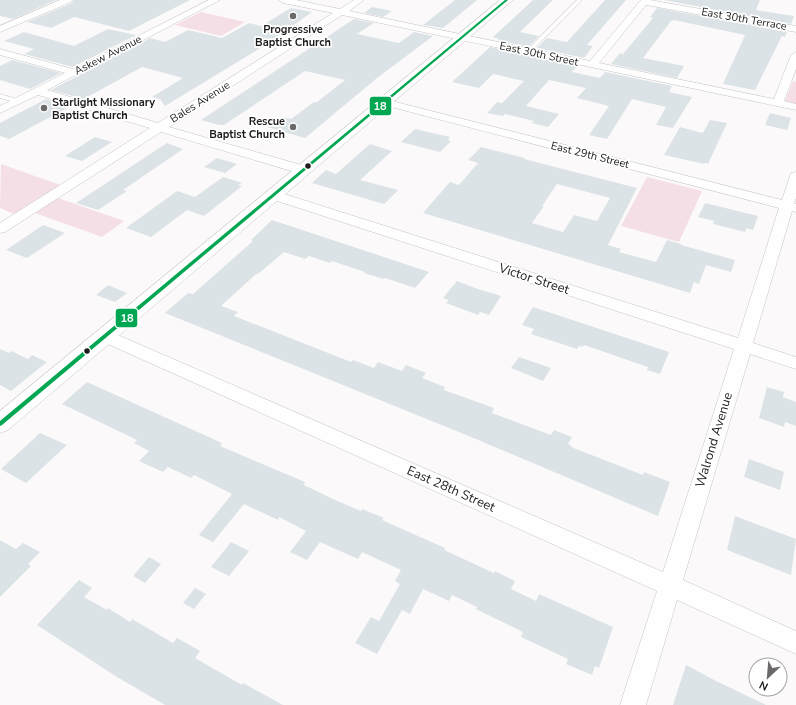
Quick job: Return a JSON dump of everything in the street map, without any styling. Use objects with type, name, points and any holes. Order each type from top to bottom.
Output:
[{"type":"street","points":[[0,29],[68,0]]},
{"type":"street","name":"Askew Avenue","points":[[0,110],[216,0]]},
{"type":"street","name":"East 30th Street","points":[[283,0],[796,107]]},
{"type":"street","name":"Bales Avenue","points":[[0,229],[360,0]]},
{"type":"street","points":[[0,423],[507,0]]},
{"type":"street","points":[[592,65],[645,1]]},
{"type":"street","name":"East 30th Terrace","points":[[645,1],[796,29]]},
{"type":"street","points":[[0,52],[73,72]]},
{"type":"street","points":[[778,103],[796,55]]},
{"type":"street","points":[[37,91],[303,170]]},
{"type":"street","name":"East 29th Street","points":[[384,102],[791,207]]},
{"type":"street","name":"Walrond Avenue","points":[[633,705],[671,586],[743,345],[791,207],[796,176]]},
{"type":"street","name":"Victor Street","points":[[273,195],[796,363]]},
{"type":"street","name":"East 28th Street","points":[[105,336],[671,586],[796,643]]},
{"type":"lane","points":[[528,52],[580,0]]},
{"type":"lane","points":[[0,96],[18,101]]},
{"type":"shaded area","points":[[201,12],[245,22],[221,36],[175,25]]},
{"type":"shaded area","points":[[793,81],[796,82],[796,105],[785,101]]},
{"type":"shaded area","points":[[1,164],[60,185],[14,214],[0,208]]},
{"type":"shaded area","points":[[647,177],[702,191],[679,242],[621,226]]},
{"type":"shaded area","points":[[58,198],[124,221],[102,237],[35,213]]},
{"type":"building","points":[[0,0],[56,0],[13,19],[0,16]]},
{"type":"building","points":[[73,0],[190,0],[129,31],[74,17],[51,28],[27,22],[72,3]]},
{"type":"building","points":[[455,0],[477,0],[443,28],[423,25]]},
{"type":"building","points":[[533,0],[553,0],[520,32],[539,36],[528,47],[498,40],[499,39],[493,37]]},
{"type":"building","points":[[605,0],[626,0],[587,45],[593,46],[584,58],[537,48],[547,38],[567,42]]},
{"type":"building","points":[[664,0],[760,0],[756,10],[794,16],[791,24]]},
{"type":"building","points":[[372,7],[392,11],[383,17],[364,13]]},
{"type":"building","points":[[291,8],[312,12],[267,44],[165,106],[160,99],[152,97],[183,78],[142,67],[84,99],[51,90],[150,38],[165,42],[188,30],[222,38],[249,23],[261,26]]},
{"type":"building","points":[[657,8],[787,32],[785,37],[782,36],[755,90],[723,84],[745,35],[674,20],[671,21],[643,58],[684,66],[677,78],[611,64],[620,53],[623,54],[653,18],[650,17]]},
{"type":"building","points":[[354,19],[374,23],[357,34],[399,43],[414,32],[433,36],[377,78],[305,138],[267,127],[282,117],[291,119],[314,102],[317,102],[345,80],[305,71],[224,125],[201,120]]},
{"type":"building","points":[[108,29],[136,35],[73,67],[24,54],[34,49],[4,41],[24,32],[74,46]]},
{"type":"building","points":[[490,47],[577,66],[572,72],[600,78],[605,72],[672,86],[669,92],[692,97],[673,128],[656,125],[666,107],[632,99],[607,139],[589,135],[609,106],[577,98],[586,88],[549,80],[526,106],[559,114],[548,127],[532,123],[534,121],[505,114],[503,116],[487,113],[497,102],[502,103],[524,81],[493,74],[479,88],[452,82]]},
{"type":"building","points":[[12,60],[61,73],[30,89],[0,80],[0,66]]},
{"type":"building","points":[[46,99],[71,106],[9,139],[0,136],[0,123]]},
{"type":"building","points":[[770,113],[791,118],[787,130],[765,125]]},
{"type":"building","points":[[710,120],[727,123],[708,164],[664,155],[680,127],[702,133]]},
{"type":"building","points":[[415,129],[450,137],[448,140],[451,141],[440,152],[401,142]]},
{"type":"building","points":[[95,137],[112,142],[82,161],[65,156]]},
{"type":"building","points":[[167,143],[183,149],[123,190],[127,191],[98,210],[76,203]]},
{"type":"building","points":[[370,144],[392,151],[360,180],[398,190],[384,204],[312,183],[326,170],[336,174]]},
{"type":"building","points":[[481,147],[637,188],[608,245],[621,249],[619,252],[656,262],[667,240],[735,260],[731,272],[706,265],[699,284],[694,282],[690,293],[423,213],[450,182],[459,185],[478,163],[468,160]],"holes":[[[557,184],[610,198],[597,221],[574,215],[563,232],[532,223]]]},
{"type":"building","points":[[217,158],[237,164],[225,173],[204,167]]},
{"type":"building","points":[[223,177],[242,183],[238,185],[242,186],[204,216],[187,210],[151,237],[126,228],[177,191],[195,197]]},
{"type":"building","points":[[705,203],[758,216],[753,230],[747,228],[745,232],[713,224],[714,221],[698,217]]},
{"type":"building","points":[[272,220],[429,272],[415,288],[367,274],[332,261],[330,263],[309,256],[305,259],[284,252],[258,274],[256,274],[221,306],[238,312],[234,316],[351,362],[353,360],[374,368],[378,362],[402,371],[406,365],[426,373],[422,378],[445,387],[444,390],[494,408],[492,413],[551,435],[554,430],[572,437],[568,444],[572,446],[571,447],[643,475],[644,472],[670,482],[658,516],[476,439],[165,313],[188,293],[193,294],[253,241],[251,240]]},
{"type":"building","points":[[43,225],[65,233],[27,258],[6,250]]},
{"type":"building","points":[[457,281],[501,296],[489,315],[480,312],[478,315],[446,303],[449,300],[443,298]]},
{"type":"building","points":[[108,285],[127,293],[115,302],[96,295]]},
{"type":"building","points":[[533,307],[669,352],[660,374],[647,370],[648,367],[584,345],[583,347],[579,346],[577,349],[531,334],[534,329],[522,325]]},
{"type":"building","points":[[0,349],[9,353],[11,351],[28,359],[32,355],[47,362],[11,391],[0,385]]},
{"type":"building","points":[[519,357],[551,368],[543,381],[511,368]]},
{"type":"building","points":[[87,382],[222,443],[220,446],[305,482],[304,485],[335,500],[361,511],[362,509],[384,518],[382,520],[445,548],[444,550],[494,573],[495,571],[515,581],[511,589],[536,601],[539,594],[613,627],[599,668],[595,666],[592,675],[566,664],[568,659],[521,637],[523,632],[476,609],[477,607],[452,595],[449,601],[423,589],[410,614],[402,610],[377,654],[355,643],[371,617],[379,621],[400,584],[395,581],[401,570],[362,552],[358,559],[320,542],[307,560],[290,552],[306,531],[279,517],[278,520],[244,504],[213,542],[199,535],[232,494],[194,475],[191,478],[168,467],[163,472],[139,461],[149,451],[134,443],[137,440],[62,404]]},
{"type":"building","points":[[767,387],[784,392],[783,397],[796,402],[796,426],[785,422],[784,427],[759,418]]},
{"type":"building","points":[[40,433],[67,445],[26,483],[1,469]]},
{"type":"building","points":[[749,459],[784,472],[780,490],[744,477]]},
{"type":"building","points":[[735,516],[796,539],[791,575],[727,550]]},
{"type":"building","points":[[0,540],[16,549],[23,543],[40,552],[28,564],[31,566],[0,597]]},
{"type":"building","points":[[231,542],[249,551],[229,576],[211,567]]},
{"type":"building","points":[[149,557],[161,564],[145,583],[133,576]]},
{"type":"building","points":[[79,580],[92,588],[84,597],[107,610],[108,608],[130,622],[132,619],[173,643],[177,638],[200,651],[195,658],[242,685],[243,683],[283,705],[165,705],[117,677],[37,625]]},
{"type":"building","points":[[195,588],[206,594],[194,609],[183,603]]},
{"type":"building","points":[[686,665],[766,705],[673,705]]},
{"type":"transit line","name":"18","points":[[0,424],[507,0]]},
{"type":"place","name":"Progressive Baptist Church","points":[[293,16]]},
{"type":"place","name":"Starlight Missionary Baptist Church","points":[[44,108]]},
{"type":"place","name":"Rescue Baptist Church","points":[[293,127]]}]
